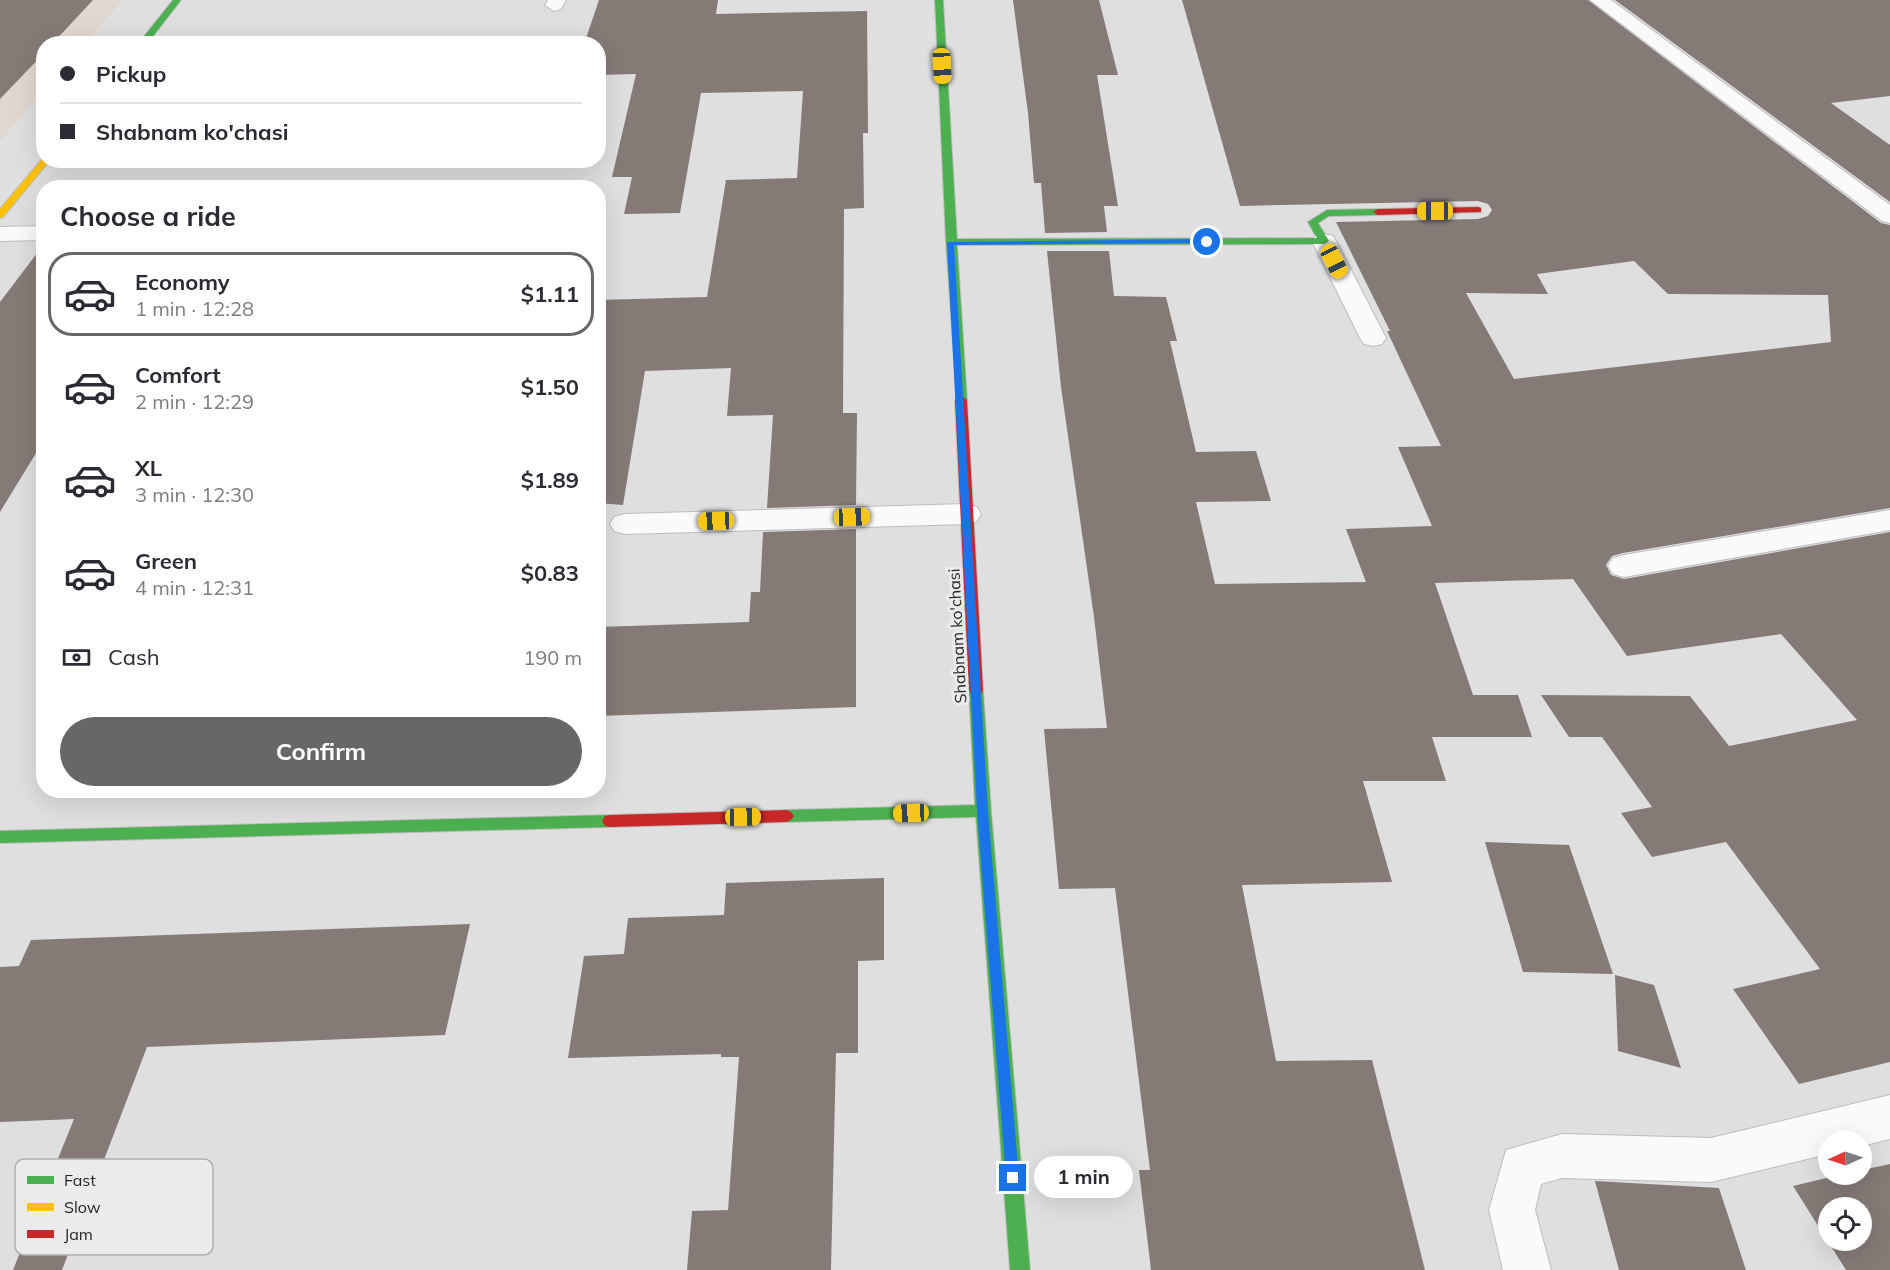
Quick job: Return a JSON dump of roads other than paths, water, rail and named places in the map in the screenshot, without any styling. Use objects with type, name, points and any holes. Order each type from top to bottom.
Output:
[{"type":"street","points":[[148,36],[177,0]]},
{"type":"street","name":"Shabnam ko'chasi","points":[[939,0],[983,811],[1020,1270]]},
{"type":"street","points":[[1599,0],[1890,216]]},
{"type":"street","points":[[0,215],[39,168]]},
{"type":"street","points":[[1373,338],[1313,222],[1327,213],[1478,210]]},
{"type":"street","points":[[0,234],[36,233]]},
{"type":"street","points":[[951,242],[1324,241]]},
{"type":"street","points":[[625,524],[966,514]]},
{"type":"street","points":[[1624,566],[1890,520]]},
{"type":"street","points":[[0,837],[983,811]]},
{"type":"street","points":[[1527,1270],[1512,1210],[1522,1166],[1562,1156],[1711,1160],[1890,1117]]}]
